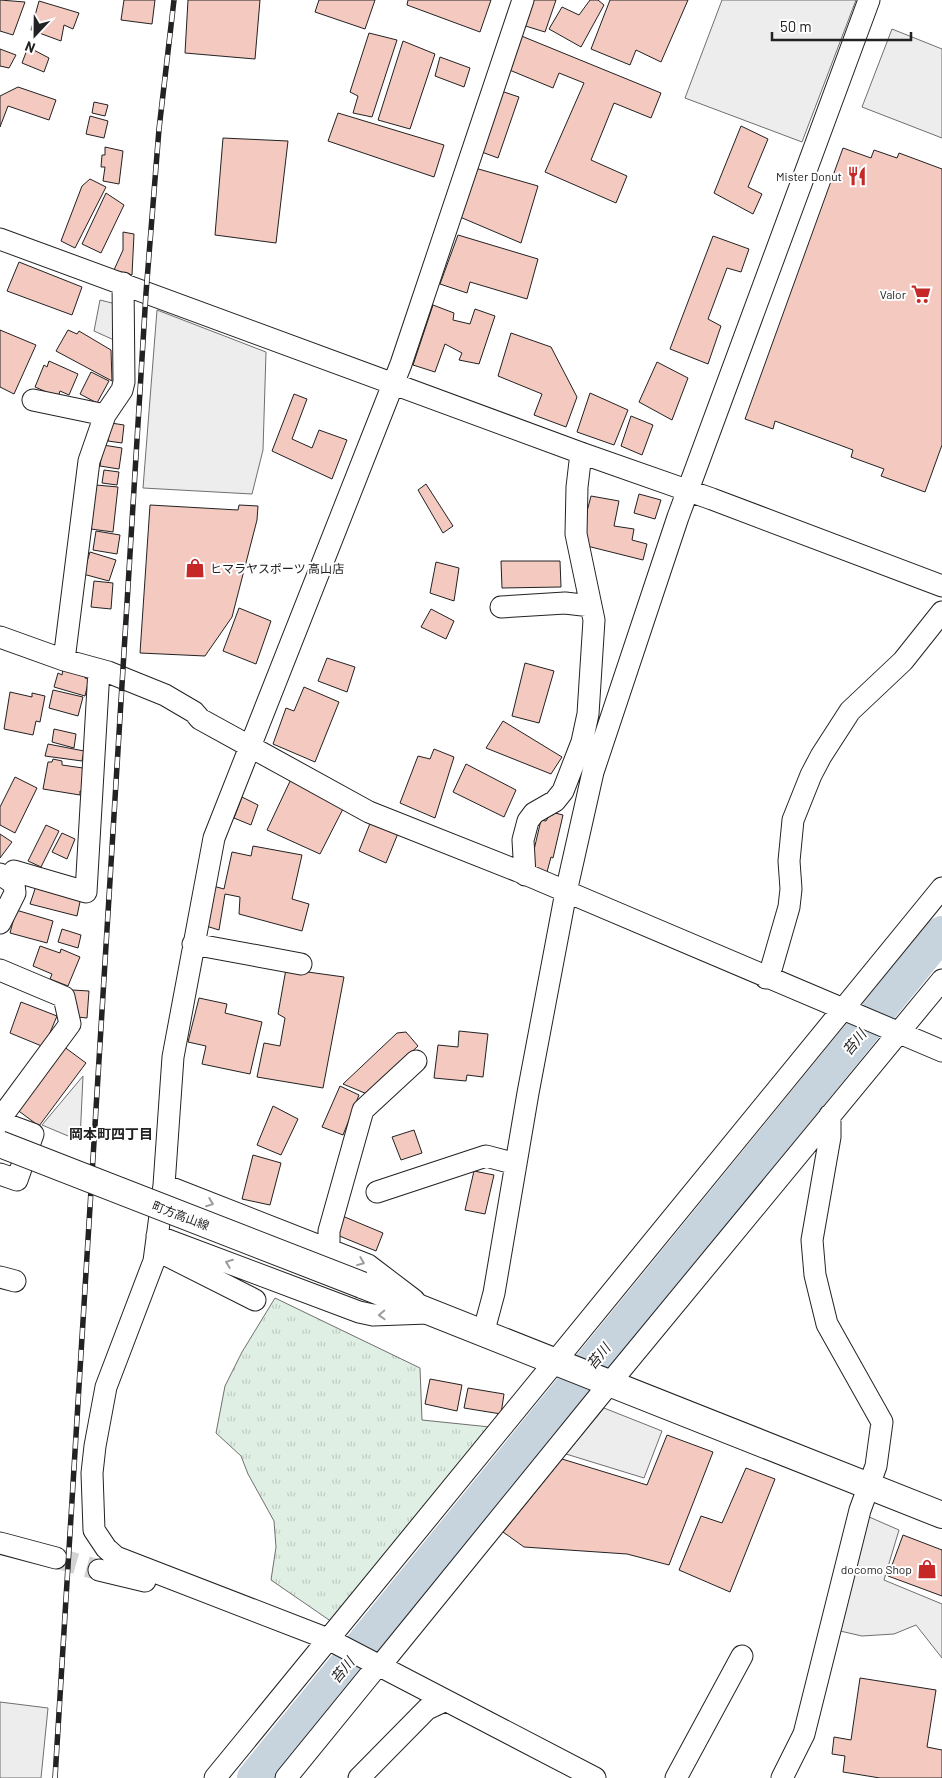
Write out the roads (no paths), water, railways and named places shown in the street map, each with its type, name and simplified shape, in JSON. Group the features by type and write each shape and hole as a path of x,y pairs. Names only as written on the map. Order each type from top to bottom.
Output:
{"main road":[{"name":"町方高山線","path":"0,1144 556,1363"},
{"path":"556,1363 942,1515"}],"street":[{"path":"522,0 394,383 214,838 173,1057 164,1185 156,1243 148,1279 116,1356 100,1415 92,1473 94,1530 106,1548 116,1558 331,1640 444,1701 595,1778"},
{"path":"483,1334 494,1293 566,892 593,772 678,518 869,0"},
{"path":"0,239 394,383 581,454 689,491 942,586"},
{"path":"64,660 89,461 105,415 122,390 125,370 123,283"},
{"path":"33,400 105,415"},
{"path":"525,875 523,840 528,821 534,813 555,800 563,791 582,742 588,714 594,620 576,534 577,487 581,454"},
{"path":"501,607 565,603 591,606"},
{"path":"766,978 772,966 789,907 791,889 789,861 793,820 811,775 850,711 903,661 942,612"},
{"path":"0,637 64,660 108,672 165,695 194,712 200,719 369,812 566,892 942,1051"},
{"path":"0,923 15,893 14,884 3,876 14,871 86,892 99,670"},
{"path":"215,1778 331,1640 846,1010 942,888"},
{"path":"193,944 301,964"},
{"path":"0,970 64,997 70,1024 0,1121 33,1134 17,1180 0,1174"},
{"path":"286,1778 607,1383 830,1115 895,1031 942,980"},
{"path":"329,1249 328,1231 363,1110 416,1061"},
{"path":"782,1778 804,1734 860,1510 870,1487 876,1466 882,1422 827,1324 815,1275 812,1240 830,1137 830,1115"},
{"path":"377,1192 486,1156 516,1164"},
{"path":"164,1185 368,1265 431,1313"},
{"path":"156,1243 255,1300"},
{"path":"156,1243 359,1312 373,1315 431,1313"},
{"path":"0,1530 52,1551 0,1543"},
{"path":"99,1570 157,1584 199,1590"},
{"path":"676,1778 742,1656"},
{"path":"358,1778 427,1709 444,1701"}],"waterway":[{"name":"苔川","path":"254,1778 942,933"}],"tunnel":[{"path":"56,1558 99,1570"}],"railway":[{"path":"55,1778 146,293 159,129 174,0"}],"place":[{"name":"Mister Donut","path":"857,176"},
{"name":"Valor","path":"921,294"},
{"name":"ヒマラヤスポーツ 高山店","path":"195,568"},
{"name":"docomo Shop","path":"927,1569"}],"district":[{"name":"岡本町四丁目","path":"111,1133"}]}
